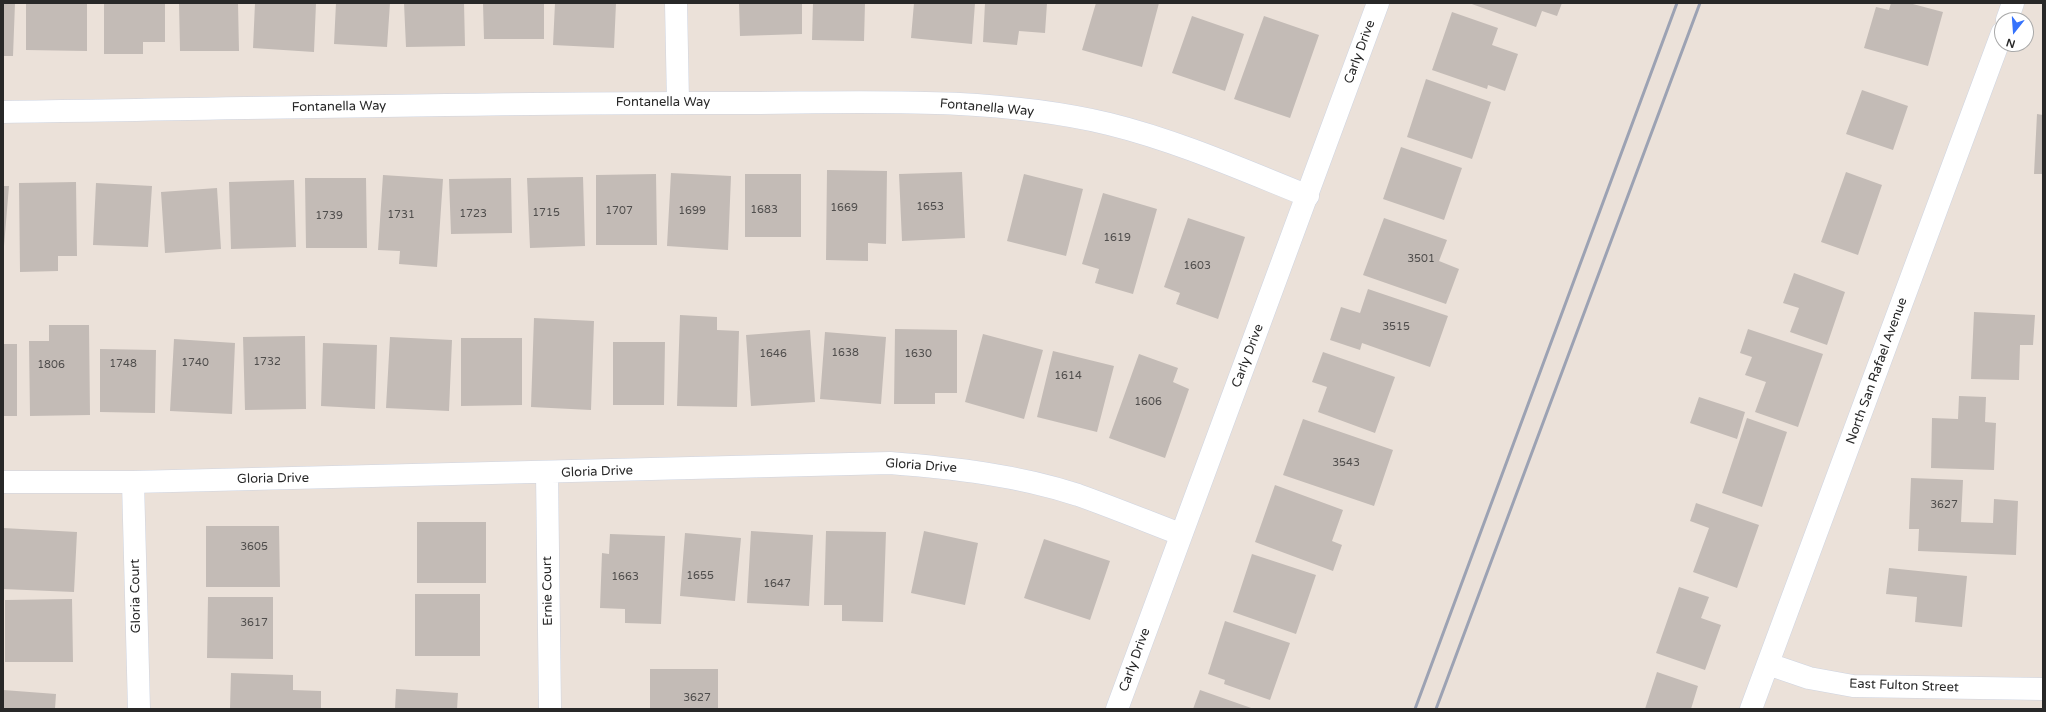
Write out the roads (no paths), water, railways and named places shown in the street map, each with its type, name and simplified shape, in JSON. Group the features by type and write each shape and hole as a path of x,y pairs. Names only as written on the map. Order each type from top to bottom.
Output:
{"street":[{"path":"676,3 678,102"},
{"name":"Carly Drive","path":"1117,709 1180,534 1308,196 1378,3"},
{"name":"North San Rafael Avenue","path":"1751,709 1995,52"},
{"name":"Fontanella Way","path":"3,112 678,102 953,104 1025,110 1108,124 1195,150 1308,196"},
{"name":"Gloria Drive","path":"3,482 133,482 546,473 890,463 955,468 1014,479 1077,495 1180,534"},
{"name":"Ernie Court","path":"546,473 550,709"},
{"name":"Gloria Court","path":"133,482 139,709"},
{"name":"East Fulton Street","path":"1768,664 1809,678 1853,686 2043,689"}],"railway":[{"path":"1415,709 1677,3"},
{"path":"1436,709 1700,3"}]}
